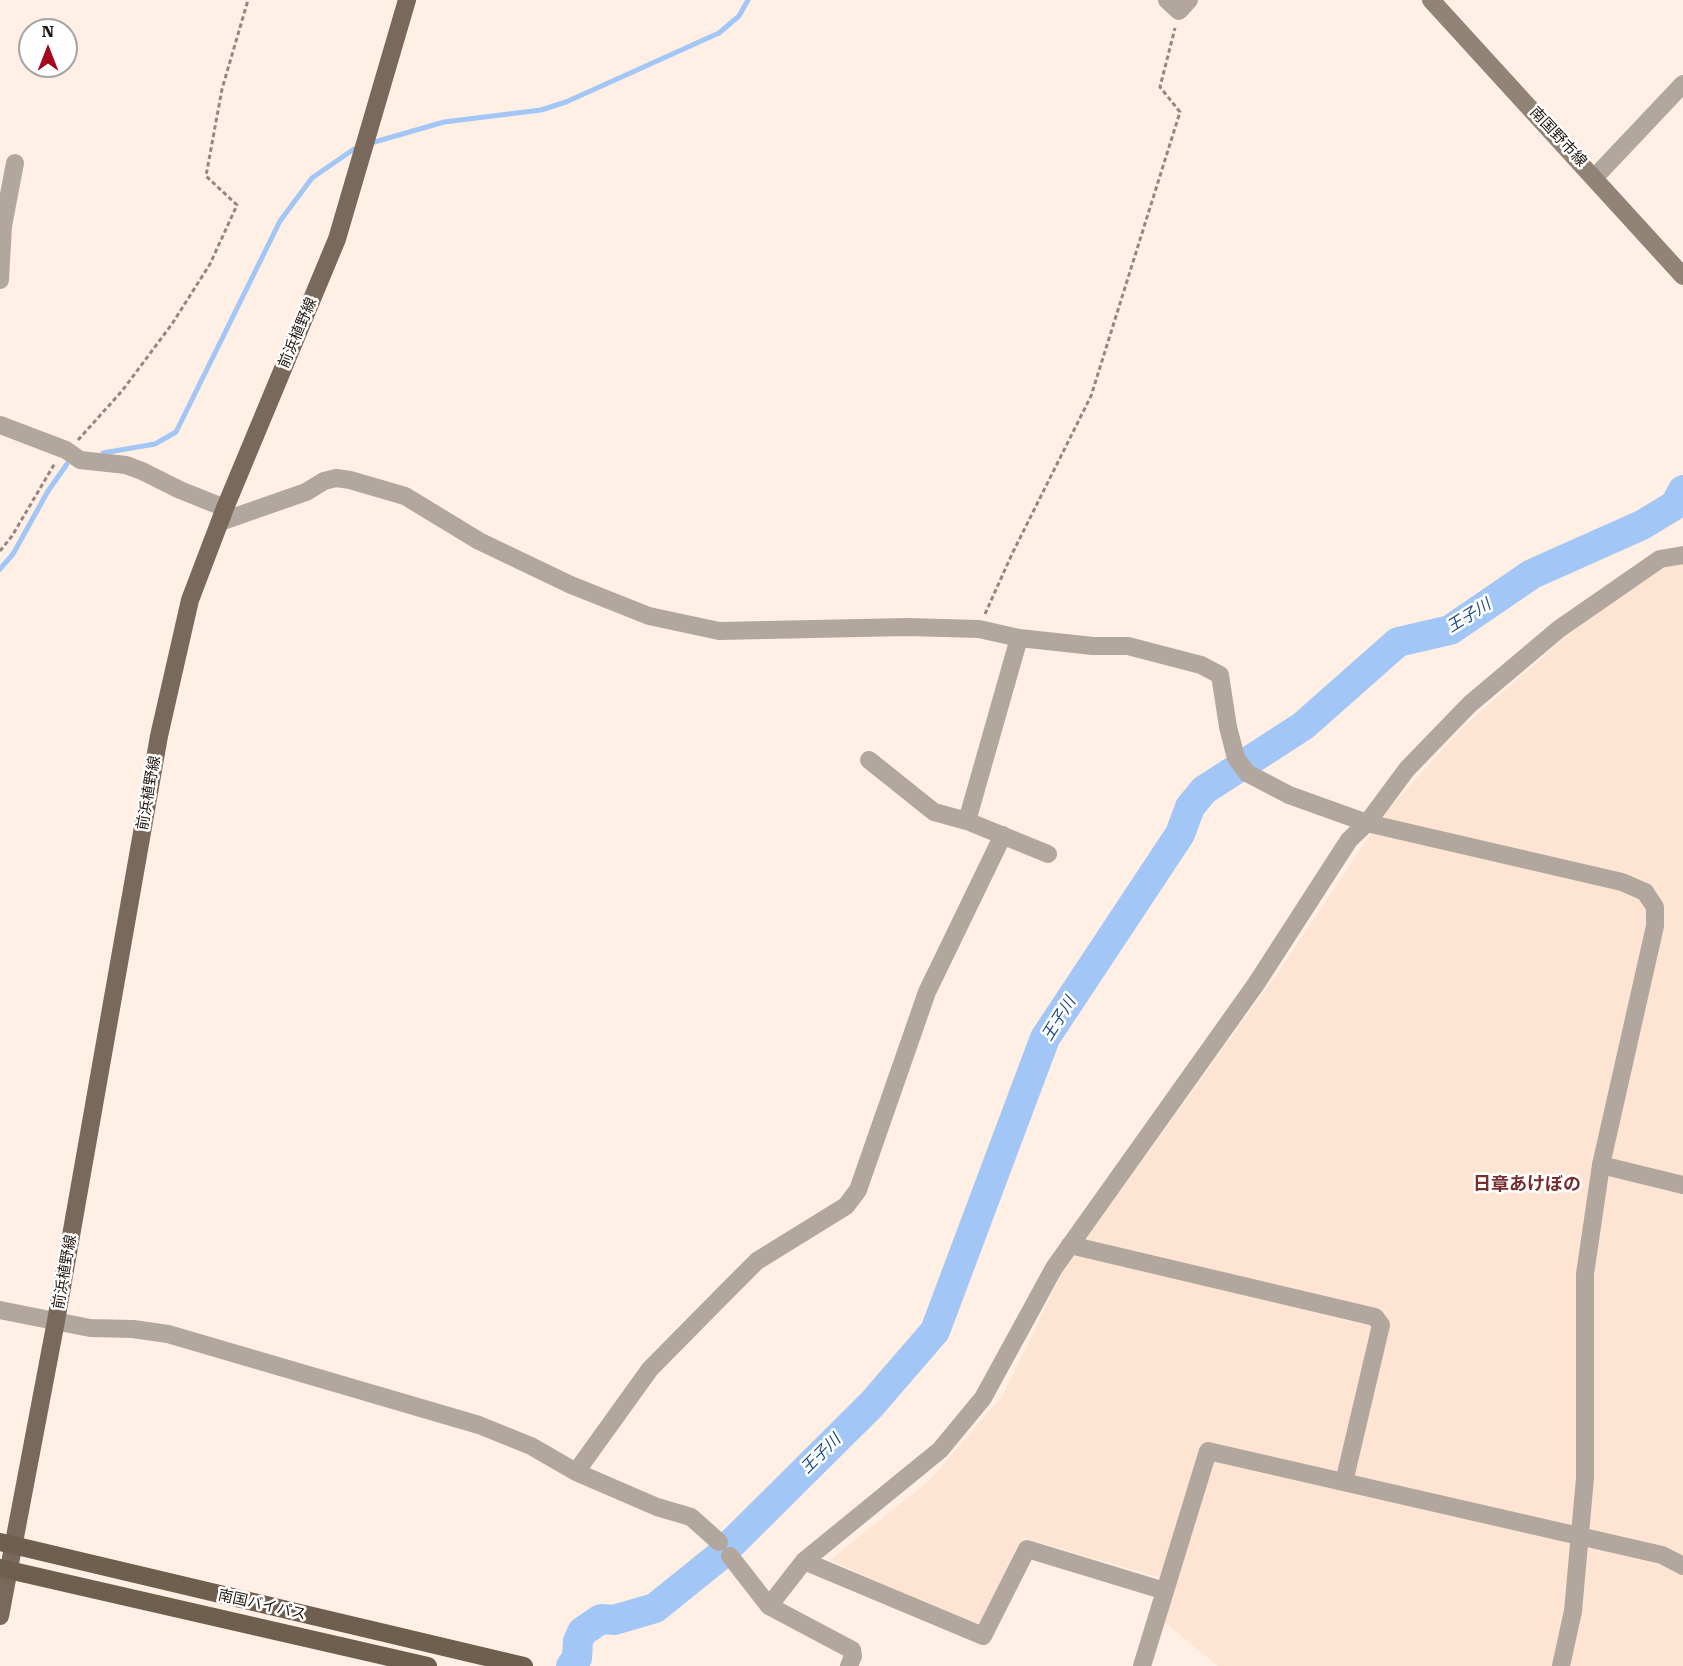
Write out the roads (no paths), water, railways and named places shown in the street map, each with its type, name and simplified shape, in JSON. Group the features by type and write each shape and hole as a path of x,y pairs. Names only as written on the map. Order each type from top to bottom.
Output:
{"highway":[{"name":"南国バイパス","path":"7,1544 524,1666"},
{"name":"南国バイパス","path":"4,1569 428,1666"}],"main road":[{"name":"前浜植野線","path":"0,1616 7,1544 56,1321 159,736 190,600 222,515 337,239 407,0"},
{"name":"南国野市線","path":"1431,0 1683,276"}],"street":[{"path":"1595,177 1683,84"},
{"path":"0,269 4,217 15,163"},
{"path":"0,425 66,450 80,460 126,465 142,471 222,515 306,492 324,481 336,478 350,480 405,496 479,541 571,585 649,616 719,631 907,627 979,629 1019,638 1093,646 1128,646 1212,669 1220,675 1228,727 1236,758 1247,773 1289,795 1367,823 1622,882 1645,892 1655,907 1655,926 1601,1165 1585,1275 1585,1478 1573,1611 1561,1666"},
{"path":"769,1606 804,1561 940,1450 983,1398 1054,1268 1256,984 1349,840 1367,823 1407,769 1470,704 1541,644 1660,559 1683,555"},
{"path":"967,821 1019,638"},
{"path":"869,760 925,807 967,821 1048,854"},
{"path":"576,1472 650,1369 757,1261 846,1206 858,1190 927,992 1003,835"},
{"path":"1601,1165 1683,1185"},
{"path":"1070,1245 1375,1317 1381,1325 1344,1482"},
{"path":"0,1310 90,1328 133,1329 168,1334 497,1432 531,1446 576,1472 657,1507 691,1517 724,1549 769,1606 852,1650 853,1656 849,1666"},
{"path":"1142,1666 1208,1451 1662,1555 1683,1566"},
{"path":"804,1561 982,1636 1027,1549 1165,1591"}],"waterway":[{"path":"371,143 444,122 541,110 566,102 719,33 739,16 748,0"},
{"path":"103,453 155,444 176,432 280,221 312,178 354,149"},
{"path":"0,569 13,554 48,491 67,464"},
{"name":"王子川","path":"571,1666 577,1658 578,1641 582,1632 601,1619 614,1620 655,1608 717,1558 872,1404 935,1331 1045,1038 1180,834 1190,807 1204,790 1303,726 1398,642 1450,630 1532,574 1642,525 1675,505 1683,490"}],"district":[{"name":"日章あけぼの","path":"1527,1185"}]}
